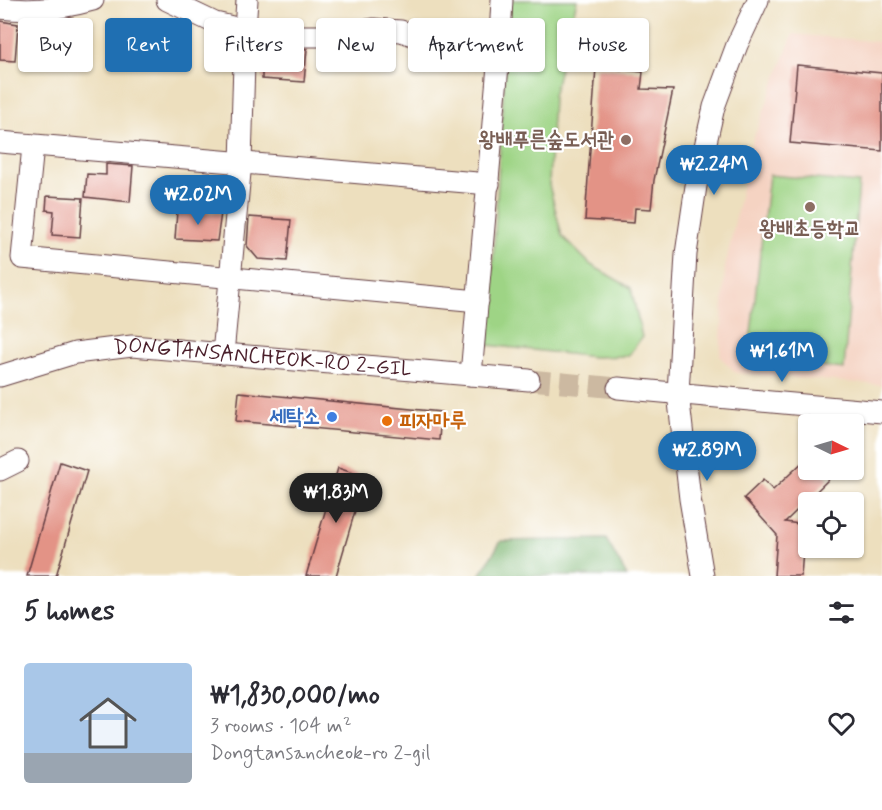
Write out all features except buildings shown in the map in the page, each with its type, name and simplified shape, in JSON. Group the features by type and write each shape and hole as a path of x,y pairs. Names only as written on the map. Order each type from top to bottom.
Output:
{"street":[{"path":"0,8 21,11 52,10 93,0"},
{"path":"167,0 205,18"},
{"path":"246,18 248,0"},
{"path":"501,18 502,0"},
{"path":"703,576 690,499 678,393 686,254 696,186 714,107 737,45 758,0"},
{"path":"304,35 321,36 373,29 408,34"},
{"path":"223,354 232,279 241,162 244,72"},
{"path":"471,375 498,72"},
{"path":"0,142 489,184"},
{"path":"33,146 22,258 478,302"},
{"name":"DONGTANSANCHEOK-RO 2-GIL","path":"0,376 44,361 105,348 132,346 529,380"},
{"path":"618,388 882,412"}],"shaded area":[{"name":"왕배초등학교","path":"793,34 882,42 882,385 736,373 720,357 725,268 751,145"}],"green space":[{"path":"509,0 577,0 572,18 557,18 557,72 559,72 553,96 549,185 562,236 591,265 631,288 642,337 628,356 594,357 488,345 505,72 545,72 545,18 508,18"},
{"path":"769,175 859,183 844,369 748,360"},
{"path":"606,539 627,576 479,576 501,541"}],"tunnel":[{"path":"529,380 618,388"}],"place":[{"name":"왕배푸른숲도서관","path":"626,140"},
{"name":"왕배초등학교","path":"810,207"},
{"name":"세탁소","path":"332,417"},
{"name":"피자마루","path":"387,421"}]}
